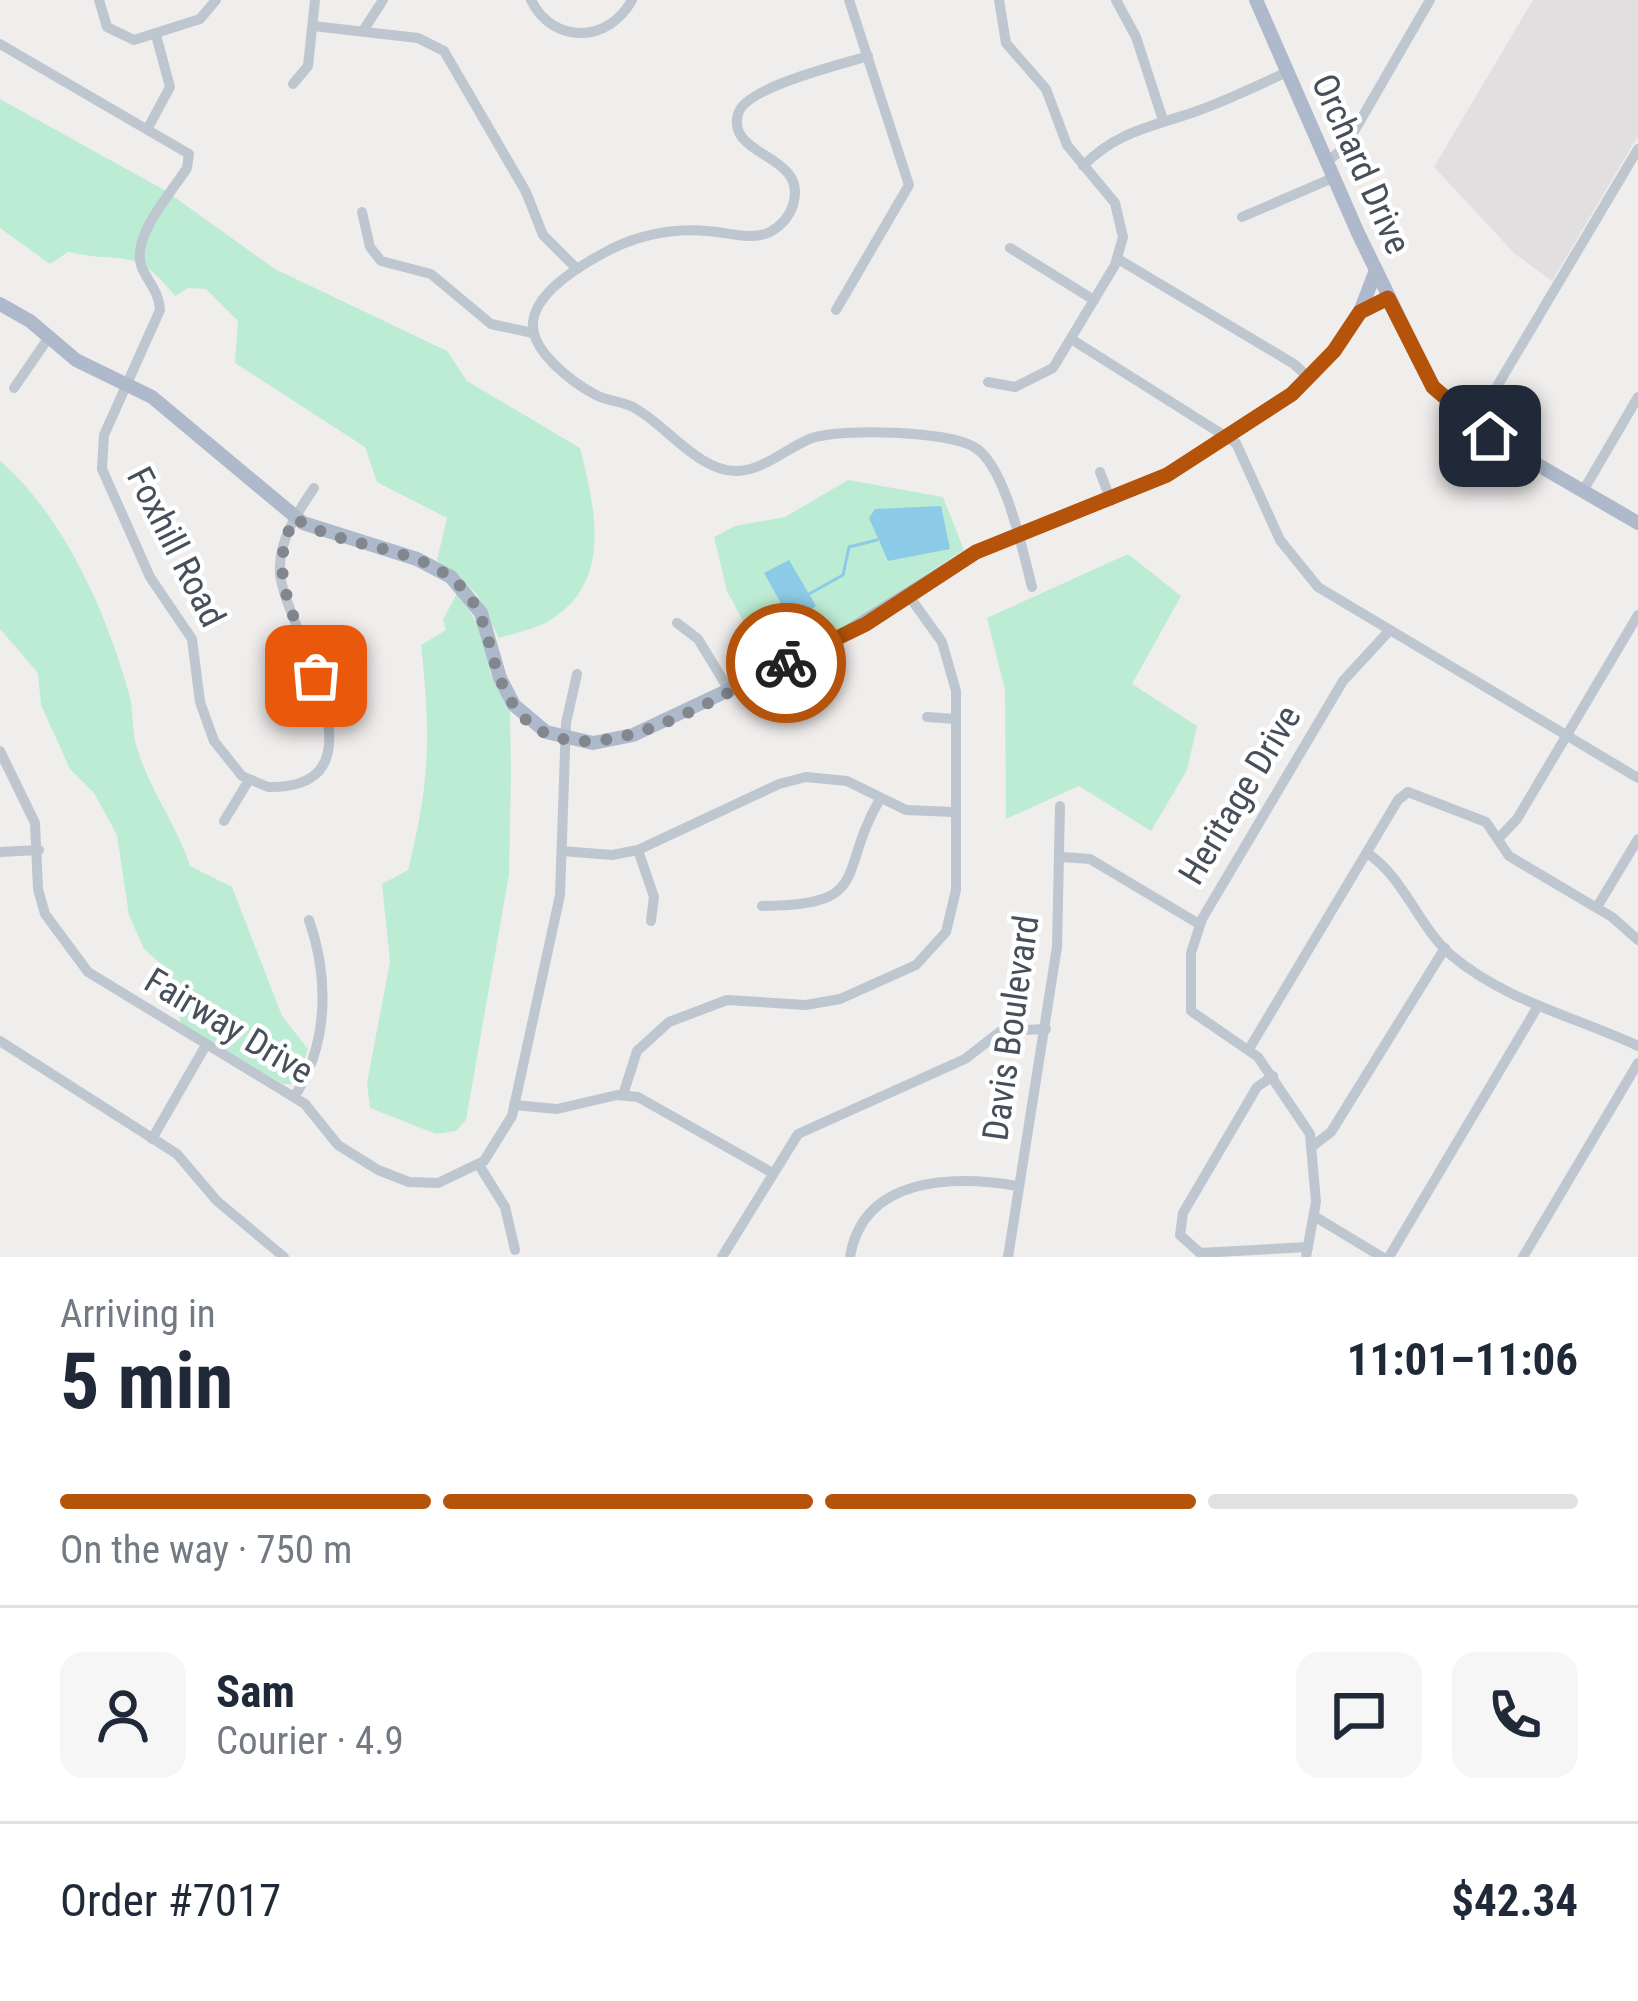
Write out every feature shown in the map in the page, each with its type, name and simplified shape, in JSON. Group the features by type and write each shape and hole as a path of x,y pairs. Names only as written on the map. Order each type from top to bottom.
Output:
{"main road":[{"name":"Orchard Drive","path":"1256,0 1388,298 1433,387 1474,425 1638,523"},
{"path":"0,304 76,359 169,410 295,518 323,533 417,559 451,578 481,613 500,678 514,705 537,727 565,740 623,739 866,624 958,560 1167,475 1309,379 1360,312 1376,270"},
{"path":"1360,312 1388,298"}],"street":[{"path":"99,0 103,22 116,35 134,40 200,19 216,0"},
{"path":"293,84 308,66 315,0"},
{"path":"363,31 382,0"},
{"path":"531,0 546,21 582,34 610,26 632,0"},
{"path":"836,310 909,188 850,0"},
{"path":"988,382 1005,388 1040,379 1071,339 1118,259 1120,216 1067,145 1046,89 1006,43 999,0"},
{"path":"1116,0 1136,37 1163,120"},
{"path":"1328,161 1345,147 1430,0"},
{"path":"313,26 418,38 444,51 526,192 543,235 577,269"},
{"path":"0,44 148,128 171,83 156,35"},
{"path":"868,56 752,95 741,106 737,123 742,138 782,164 793,182 792,206 776,228 751,236 692,230 620,244 577,269 540,304 533,333 542,351 592,393 638,410 726,470 749,469 834,434 967,443 994,465 1032,586"},
{"path":"1083,166 1113,140 1288,72"},
{"name":"Foxhill Road","path":"148,128 184,148 189,158 142,244 140,261 158,292 160,310 104,435 102,470 144,566 191,639 209,731 226,758 249,780 275,788 295,784 316,770 329,746 327,715 280,575 282,546 295,518"},
{"path":"1474,425 1638,149"},
{"path":"1242,217 1335,177"},
{"path":"362,212 368,242 380,261 431,274 486,320 533,333"},
{"path":"1010,248 1094,300"},
{"path":"1118,259 1294,364 1309,379"},
{"path":"14,388 50,337"},
{"path":"1071,339 1228,436 1250,465 1288,554 1328,594 1638,778"},
{"path":"1583,491 1638,398"},
{"path":"1100,472 1111,501"},
{"path":"295,518 314,488"},
{"path":"623,1095 637,1051 669,1022 727,1000 806,1005 840,999 923,959 946,932 955,905 955,682 946,652 909,596"},
{"path":"1499,838 1514,823 1638,615"},
{"path":"676,623 698,639 729,690"},
{"name":"Heritage Drive","path":"1249,1049 1191,1011 1191,953 1199,924 1343,681 1390,630"},
{"path":"515,1250 505,1207 479,1166 501,1141 514,1105 557,908 565,740 578,674"},
{"path":"927,716 956,719"},
{"name":"Fairway Drive","path":"0,751 30,808 39,850 40,898 69,952 106,986 294,1097 338,1145 392,1178 438,1183 479,1166"},
{"path":"562,851 612,855 638,850 793,779 838,779 906,810 954,812"},
{"path":"224,821 249,780"},
{"path":"1273,1076 1257,1087 1183,1213 1179,1231 1187,1246 1204,1253 1307,1252 1314,1216 1314,1145 1273,1076 1249,1049 1366,853 1408,792 1480,818 1509,856 1597,907 1638,940"},
{"path":"762,906 814,905 838,893 851,876 880,800"},
{"name":"Davis Boulevard","path":"1007,1257 1046,1029 1062,857 1060,806"},
{"path":"1597,907 1638,839"},
{"path":"0,852 39,850"},
{"path":"638,850 654,897 651,921"},
{"path":"1366,853 1381,863 1445,948 1538,1006 1638,1046"},
{"path":"1062,857 1090,859 1199,924"},
{"path":"294,1097 310,1067 323,998 322,965 309,920"},
{"path":"1314,1145 1331,1132 1445,948"},
{"path":"1314,1216 1385,1257 1538,1006"},
{"path":"722,1257 787,1145 803,1132 960,1062 1000,1031 1046,1029"},
{"path":"0,1041 183,1159 217,1201 284,1257"},
{"path":"152,1139 206,1046"},
{"path":"1522,1257 1638,1063"},
{"path":"514,1105 556,1109 623,1095 661,1106 772,1172"},
{"path":"850,1257 863,1220 892,1196 953,1178 1018,1186"}],"shaded area":[{"path":"1533,0 1638,0 1638,136 1552,281 1515,254 1434,167"}],"green space":[{"path":"0,99 166,191 275,269 447,351 467,381 580,448 594,516 594,540 592,563 572,603 546,622 499,638 476,593 437,560 447,518 377,482 365,447 235,363 238,321 206,289 188,288 175,296 149,269 128,259 68,252 50,264 0,228"},
{"path":"0,461 44,509 95,598 129,693 142,763 190,866 232,887 282,1016 308,1049 295,1084 283,1084 181,1024 170,972 144,949 129,915 117,835 94,793 70,769 41,705 38,673 0,629"},
{"path":"848,480 943,497 964,550 823,641 766,664 727,591 714,537 735,526 785,517"},
{"path":"1128,554 1181,596 1132,684 1197,726 1187,770 1151,831 1079,786 1006,819 1005,690 987,618"},
{"path":"457,593 480,627 491,675 510,710 509,874 466,1120 456,1131 436,1134 370,1108 367,1083 390,962 382,884 408,870 421,811 427,732 421,645 446,630 443,620"}],"water":[{"path":"941,506 950,549 888,561 869,518 875,509"},
{"path":"789,560 816,606 792,623 764,573"}],"waterway":[{"path":"809,594 843,575 849,547 877,540"}],"way so far":[{"path":"316,676 280,575 282,546 295,518 323,533 417,559 451,578 481,613 508,697 537,727 565,740 623,739 786,663"}],"route":[{"path":"786,663 866,624 958,560 1167,475 1292,394 1334,351 1360,312 1388,298 1433,387 1490,436"}]}
